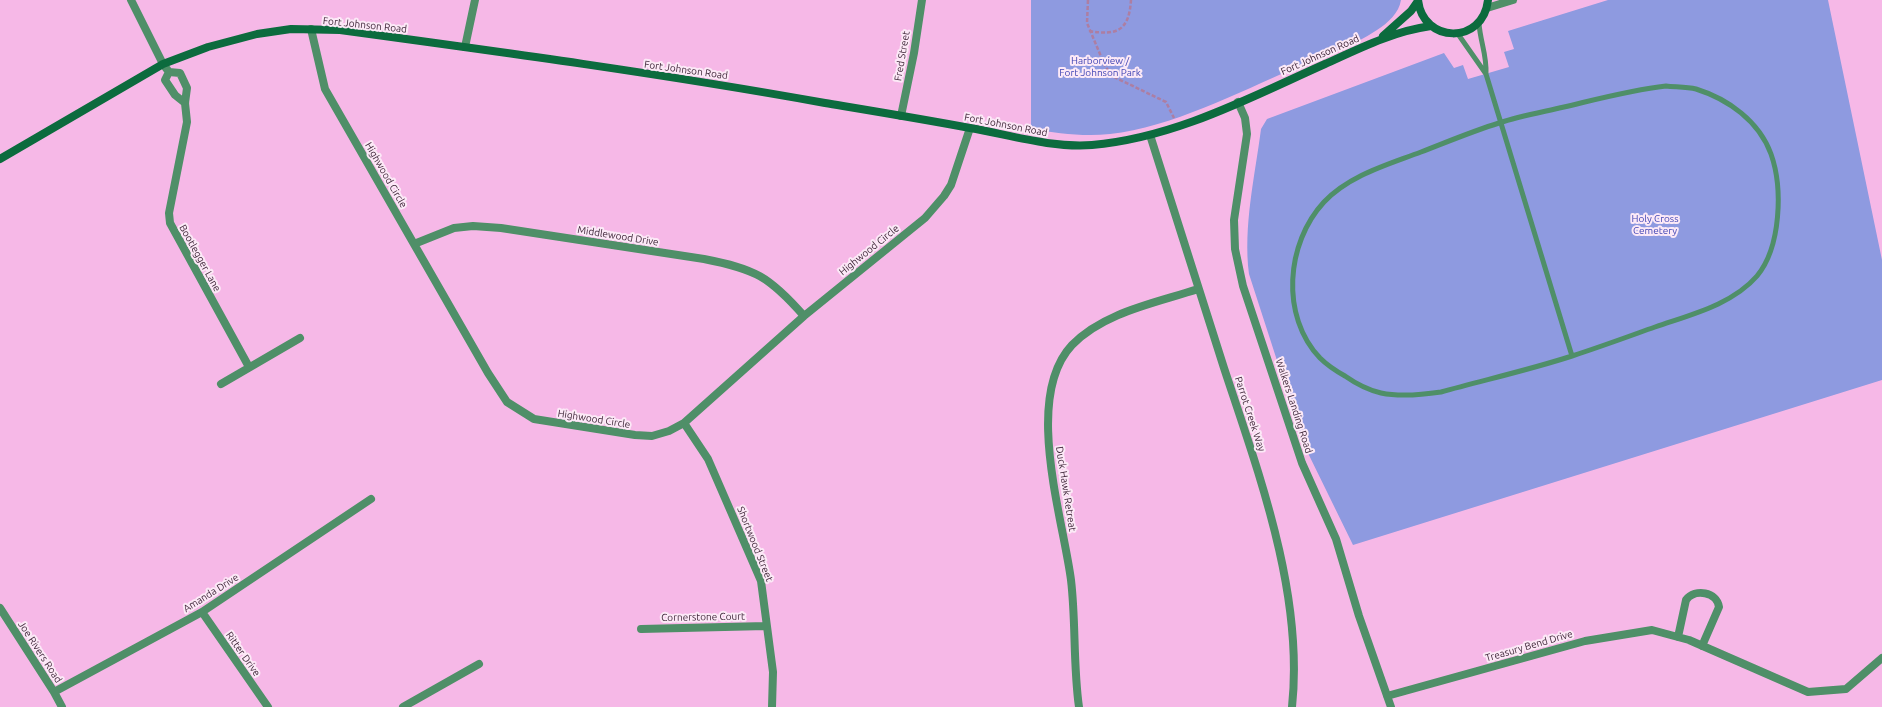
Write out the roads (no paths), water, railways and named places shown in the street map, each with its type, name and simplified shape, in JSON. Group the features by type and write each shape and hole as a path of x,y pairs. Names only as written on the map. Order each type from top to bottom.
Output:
{"main road":[{"name":"Fort Johnson Road","path":"1379,40 1412,11 1418,1"},
{"path":"1418,1 1420,11 1431,26 1448,34 1466,32 1479,23 1487,4"},
{"name":"Fort Johnson Road","path":"0,159 163,64 208,47 257,34 292,29 340,30 750,89 970,128 1050,144 1073,146 1095,144 1150,134 1177,126 1238,102 1379,40 1414,28 1431,26"}],"street":[{"name":"Bootlegger Lane","path":"131,0 163,64 169,72 180,73 187,88 185,103 187,122 169,213 170,223 249,367"},
{"path":"465,47 475,0"},
{"name":"Fred Street","path":"901,116 914,53 922,0"},
{"path":"1487,4 1513,0"},
{"name":"Highwood Circle","path":"311,29 325,89 488,373 507,402 534,419 635,435 652,436 669,431 684,423 804,316 925,218 951,185 970,128"},
{"name":"Bootlegger Lane","path":"169,72 165,80 175,95 185,103"},
{"name":"Walkers Landing Road","path":"1238,102 1245,118 1247,134 1234,220 1235,249 1243,286 1302,463 1336,539 1359,616 1391,707"},
{"name":"Parrot Creek Way","path":"1150,134 1198,289 1263,487 1284,575 1293,646 1295,682 1292,707"},
{"name":"Middlewood Drive","path":"414,244 454,228 473,226 501,228 704,260 750,270 772,282 786,295 804,316"},
{"name":"Duck Hawk Retreat","path":"1079,707 1075,679 1071,580 1048,454 1050,403 1055,377 1060,364 1072,345 1103,322 1198,289"},
{"path":"221,384 300,338"},
{"name":"Shortwood Street","path":"684,423 708,459 761,581 766,626 774,672 772,707"},
{"name":"Amanda Drive","path":"54,692 202,612 371,499"},
{"path":"1678,637 1686,600 1690,595 1696,592 1704,593 1715,598 1719,607 1702,646"},
{"name":"Joe Rivers Road","path":"0,608 62,707"},
{"name":"Ritter Drive","path":"202,612 268,707"},
{"name":"Cornerstone Court","path":"641,629 766,626"},
{"name":"Treasury Bend Drive","path":"1388,696 1585,641 1652,630 1678,637 1702,646 1808,692 1846,689 1882,658"},
{"path":"403,707 479,664"}],"lane":[{"path":"1479,23 1480,39 1487,58 1486,74"},
{"path":"1458,34 1486,74 1572,356"},
{"path":"1666,86 1695,89 1718,98 1755,124 1767,143 1774,162 1779,202 1778,222 1769,252 1758,276 1741,290 1718,303 1572,356 1441,392 1419,395 1380,393 1357,384 1320,359 1300,325 1295,305 1292,277 1294,258 1301,238 1311,219 1324,202 1357,178 1501,122 1641,89 1666,86"}],"park label":[{"name":"Harborview / Fort Johnson Park","path":"1100,66"},
{"name":"Holy Cross Cemetery","path":"1655,224"}]}
